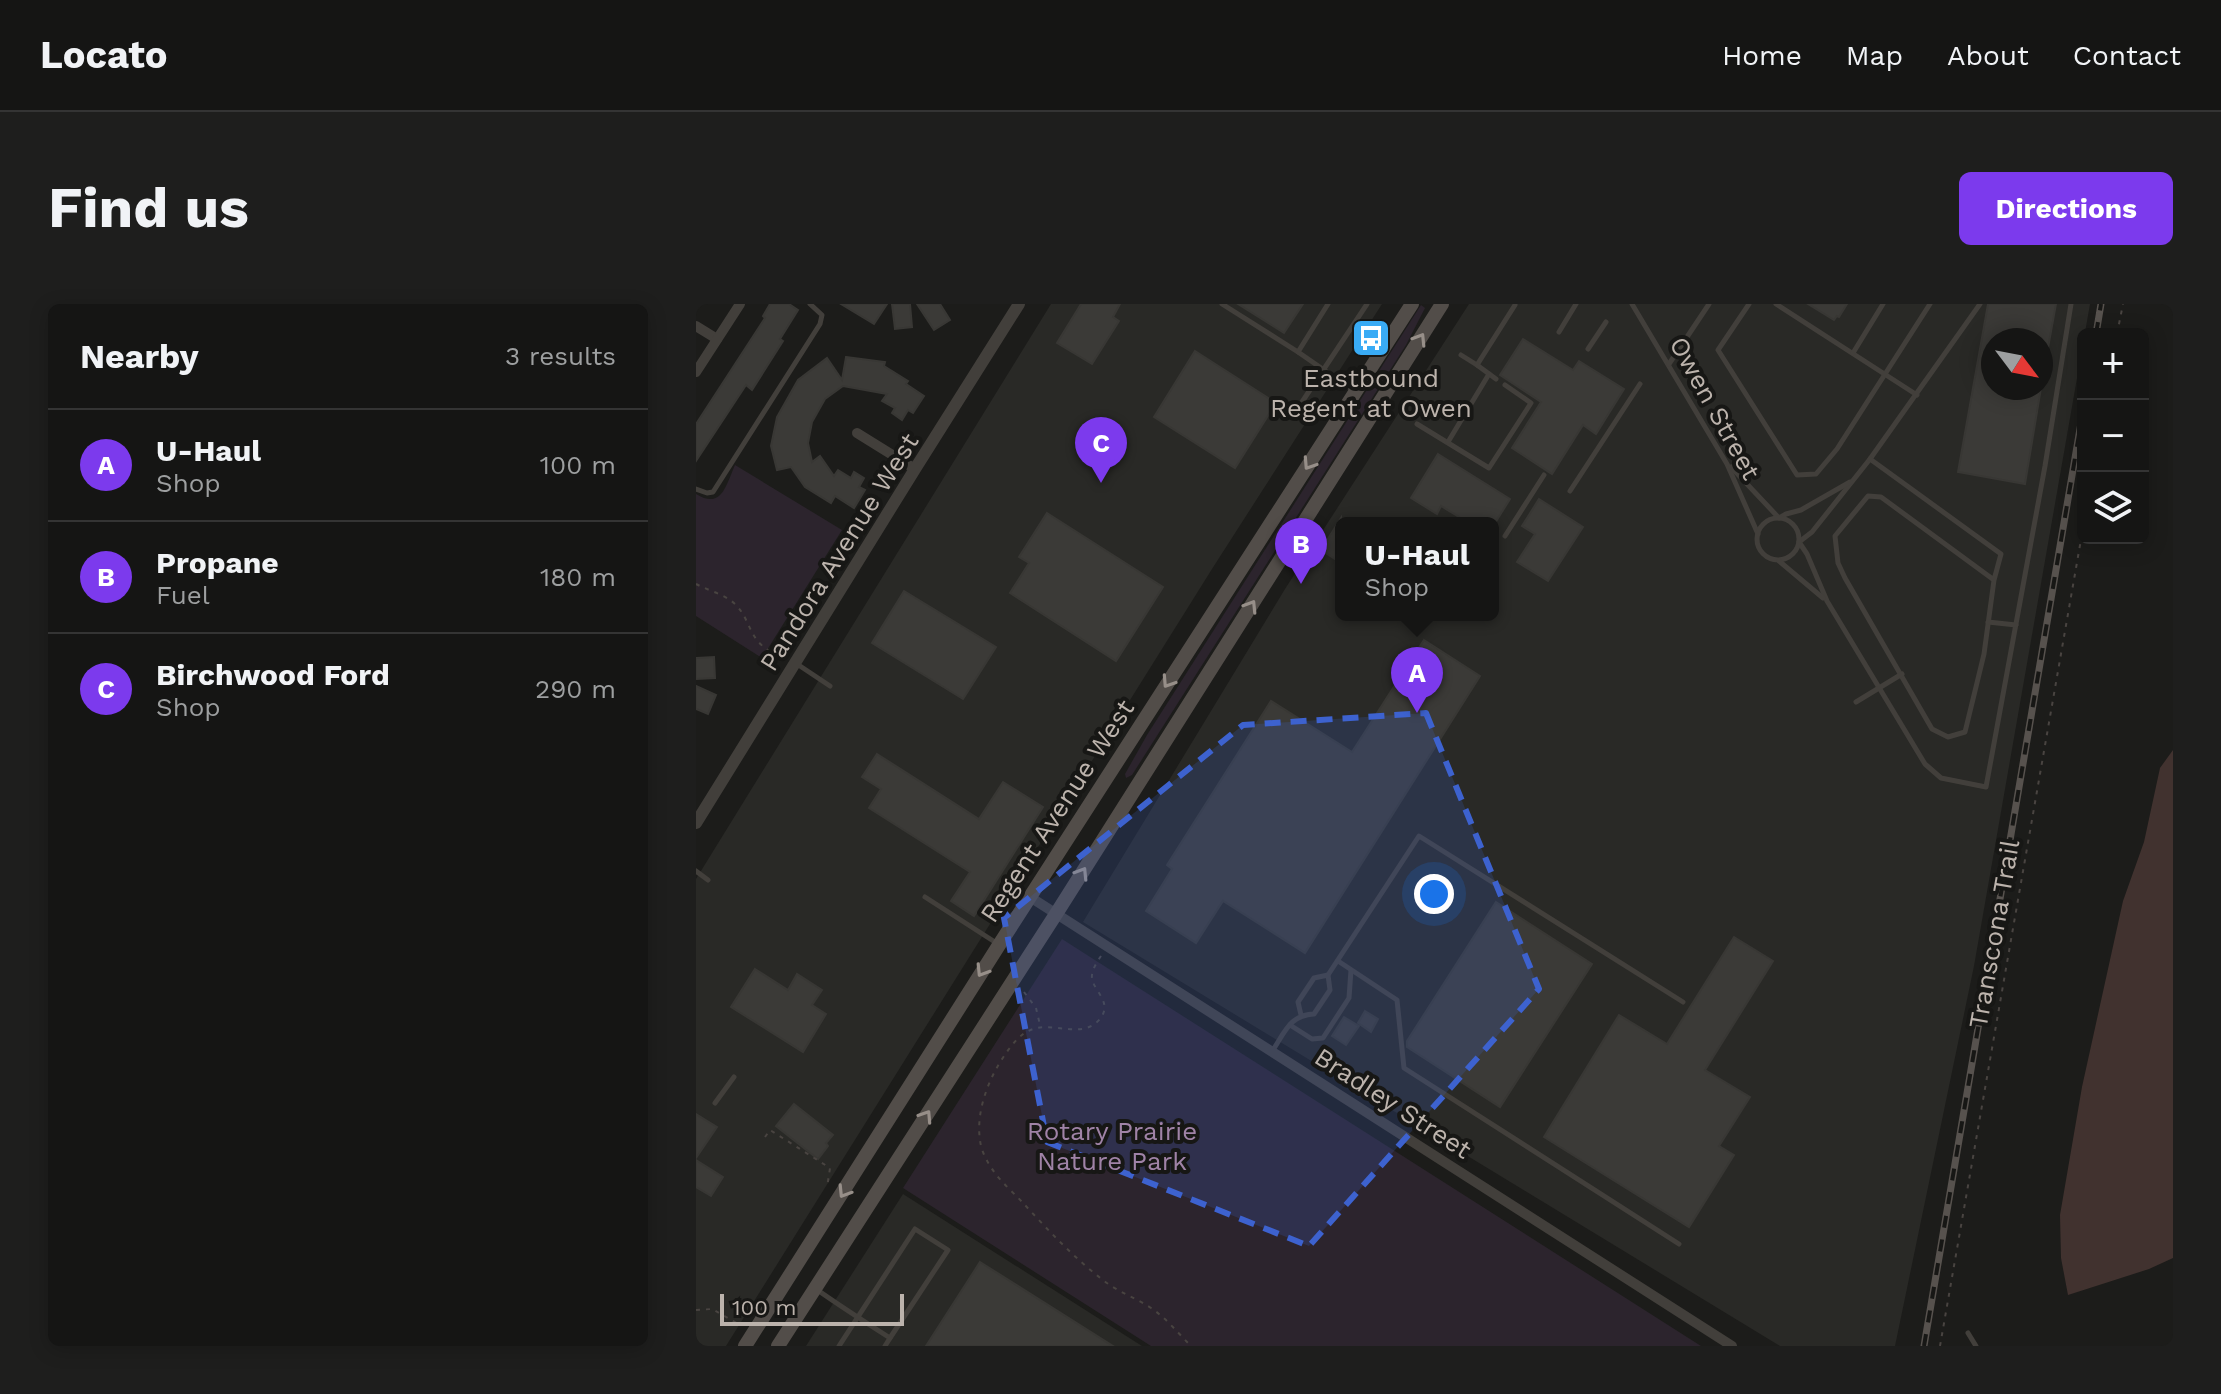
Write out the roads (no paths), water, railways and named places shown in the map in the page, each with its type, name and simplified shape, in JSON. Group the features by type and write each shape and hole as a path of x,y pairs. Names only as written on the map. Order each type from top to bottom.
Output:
{"main road":[{"name":"Regent Avenue West","path":"778,1346 1442,304"},
{"name":"Regent Avenue West","path":"745,1346 1409,305"}],"street":[{"path":"696,372 740,304"},
{"name":"Pandora Avenue West","path":"696,823 1019,304"},
{"path":"696,326 717,339"},
{"path":"857,433 915,469"},
{"name":"Bradley Street","path":"1030,897 1732,1346"}],"lane":[{"path":"696,489 713,492 820,324 822,315 810,304"},
{"path":"1222,304 1356,392"},
{"path":"1298,352 1328,304"},
{"path":"1302,402 1367,304"},
{"path":"1559,332 1576,304"},
{"name":"Owen Street","path":"1632,304 1727,464 1758,534 1762,552 1766,557 1778,560"},
{"path":"1669,364 1709,304"},
{"path":"1749,304 1718,350 1797,475 1816,474 1837,449 1930,304"},
{"path":"1776,304 1917,395"},
{"path":"1853,353 1883,304"},
{"path":"1778,560 1784,560 1794,553 1799,542 1812,532 1854,480 1980,304"},
{"path":"1727,464 1779,518 1796,528 1799,542 1827,601 1925,764 1941,778 1986,787 2045,466 2071,304"},
{"path":"1477,365 1515,305"},
{"path":"1588,349 1606,322"},
{"path":"1461,355 1496,379"},
{"path":"1448,442 1489,374"},
{"path":"1570,491 1640,384"},
{"path":"1417,424 1489,468 1531,403 1505,385"},
{"path":"1870,459 2001,554 1994,580 1984,654 1965,732 1948,737 1932,729 1845,578 1838,563 1835,536 1868,496 1881,497 1994,580"},
{"path":"1505,536 1544,475"},
{"path":"1758,534 1766,522 1801,510 1854,480"},
{"path":"1778,560 1827,601"},
{"path":"1988,622 2016,625"},
{"path":"796,663 830,686"},
{"path":"1856,702 1902,674"},
{"path":"1301,1015 1298,1002 1314,978 1328,975 1419,836 1683,1002"},
{"path":"696,871 708,880"},
{"path":"925,897 999,945"},
{"path":"1338,961 1397,1000 1404,1068 1679,1244"},
{"path":"1290,1025 1312,1039 1323,1038 1349,998 1351,970"},
{"path":"1272,1052 1290,1025 1301,1015 1314,1014 1330,990 1328,975"},
{"path":"715,1103 734,1077"},
{"path":"839,1346 915,1229 948,1250 885,1346"},
{"path":"815,1288 890,1338"},
{"path":"1968,1333 1976,1346"}],"railway":[{"path":"2097,328 2101,304"},
{"path":"1924,1346 2077,446"}],"place":[{"name":"Eastbound Regent at Owen","path":"1371,338"},
{"name":"Birchwood Ford","path":"1101,483"},
{"name":"Propane","path":"1301,584"},
{"name":"U-Haul","path":"1417,713"}],"park label":[{"name":"Rotary Prairie Nature Park","path":"1112,1146"}]}
